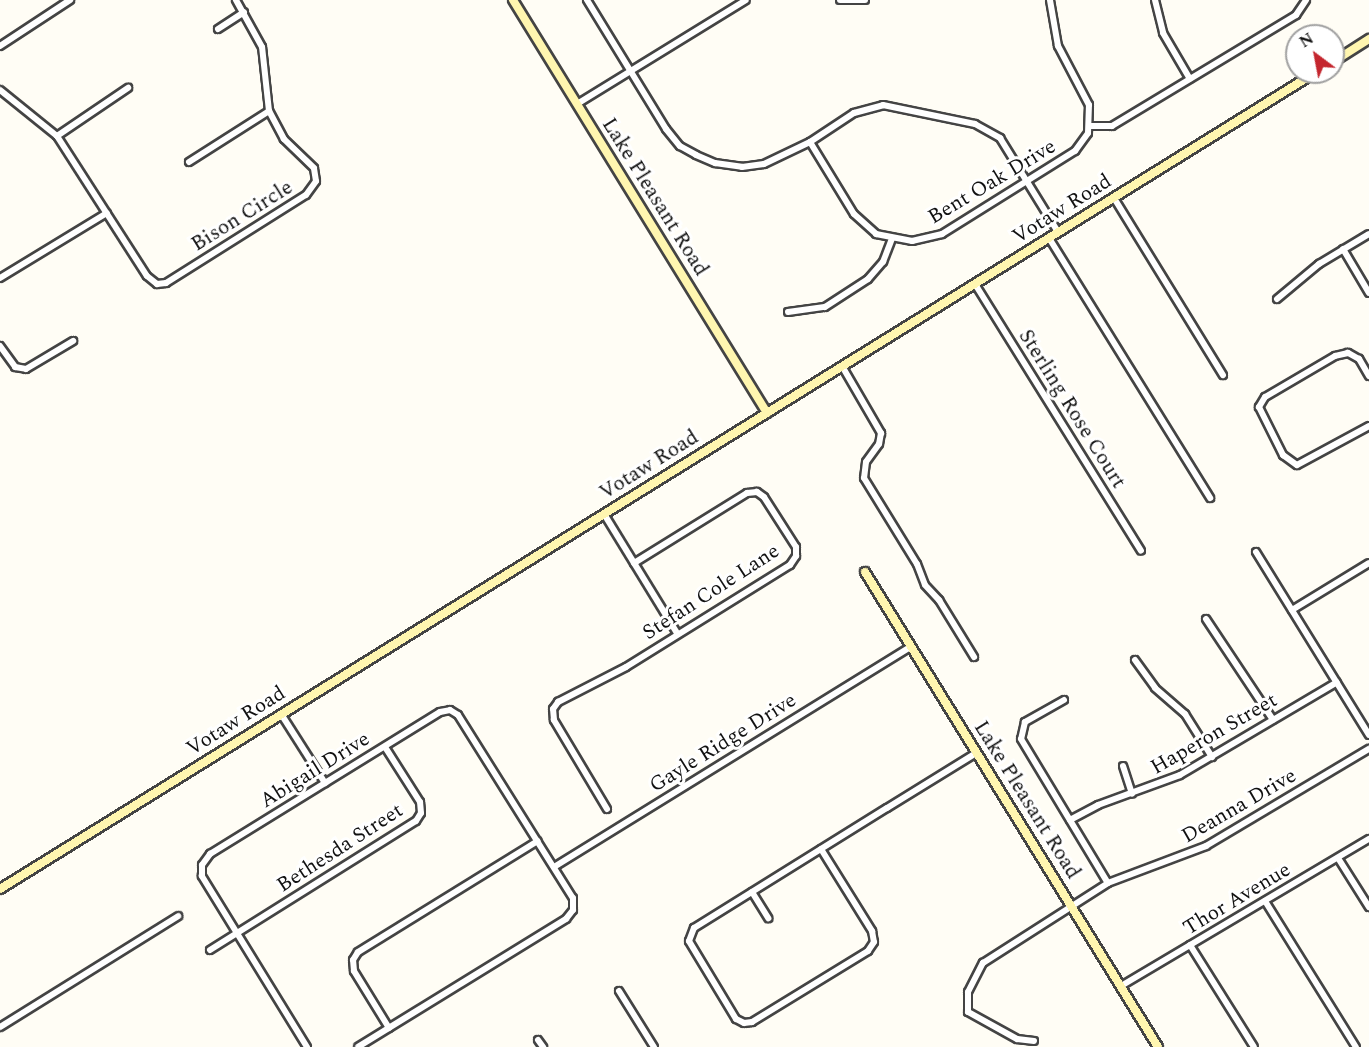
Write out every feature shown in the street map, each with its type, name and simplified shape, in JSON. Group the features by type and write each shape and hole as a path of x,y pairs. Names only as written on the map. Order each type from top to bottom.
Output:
{"street":[{"path":"0,46 70,0"},
{"name":"Bison Circle","path":"107,213 147,276 157,284 171,280 314,189 314,168 284,140 269,111 262,47 236,0"},
{"name":"Lake Pleasant Road","path":"513,0 767,413"},
{"path":"587,0 629,70 680,146 715,163 742,167 764,164 810,142 854,113 883,105 988,129 1000,138 1058,232"},
{"path":"577,104 746,0"},
{"path":"840,0 865,0"},
{"path":"1050,0 1053,31 1086,95 1090,126 1112,126 1296,15 1306,0"},
{"path":"1155,0 1163,33 1190,79"},
{"path":"218,29 244,12"},
{"path":"1345,54 1369,39"},
{"name":"Votaw Road","path":"0,889 1297,84"},
{"path":"57,136 128,88"},
{"path":"0,90 57,136 107,213 0,278"},
{"path":"189,162 269,111"},
{"name":"Bent Oak Drive","path":"810,142 854,214 876,234 892,239 927,239 942,234 1075,151 1090,126"},
{"path":"1114,198 1223,375"},
{"path":"1277,299 1302,276 1369,234"},
{"path":"1049,238 1210,498"},
{"path":"788,312 825,307 868,279 883,262 892,239"},
{"path":"1343,249 1369,293"},
{"name":"Sterling Rose Court","path":"975,284 1141,551"},
{"path":"0,346 15,367 26,369 73,341"},
{"path":"1369,376 1359,359 1348,353 1335,356 1265,397 1259,407 1283,455 1297,465 1369,426"},
{"path":"842,366 881,433 879,444 866,462 864,477 917,564 925,585 939,600 974,657"},
{"name":"Stefan Cole Lane","path":"607,809 554,720 553,709 558,702 626,667 677,633 790,565 796,556 796,547 764,497 756,492 747,493 634,563"},
{"path":"604,514 677,633"},
{"path":"1256,552 1369,735"},
{"path":"1292,610 1369,563"},
{"name":"Lake Pleasant Road","path":"865,572 1158,1047"},
{"path":"1206,619 1272,720"},
{"name":"Gayle Ridge Drive","path":"554,867 910,647"},
{"path":"1135,660 1155,688 1185,714 1212,757"},
{"name":"Haperon Street","path":"1070,820 1098,805 1157,787 1212,757 1336,682"},
{"path":"1064,700 1025,722 1020,730 1021,739 1108,883"},
{"name":"Abigail Drive","path":"237,934 202,876 202,865 210,854 440,712 450,710 458,715 538,841"},
{"path":"281,714 325,783"},
{"name":"Bethesda Street","path":"210,950 416,821 421,813 420,802 384,747"},
{"name":"Deanna Drive","path":"1034,1041 1017,1039 972,1016 966,1006 968,992 984,963 1108,883 1206,846 1369,749"},
{"path":"821,849 872,931 874,942 868,951 752,1022 744,1023 736,1019 689,941 694,928 821,849 976,753"},
{"path":"1123,766 1132,794"},
{"name":"Thor Avenue","path":"1121,986 1369,839"},
{"path":"358,1047 389,1028 566,919 573,910 573,898 538,841 358,952 353,960 354,971 389,1028"},
{"path":"1338,858 1369,907"},
{"path":"752,892 768,918"},
{"path":"1265,901 1356,1047"},
{"path":"0,1027 178,916"},
{"path":"237,934 307,1047"},
{"path":"1190,945 1254,1047"},
{"path":"620,991 654,1047"},
{"path":"538,1040 543,1047"}]}
